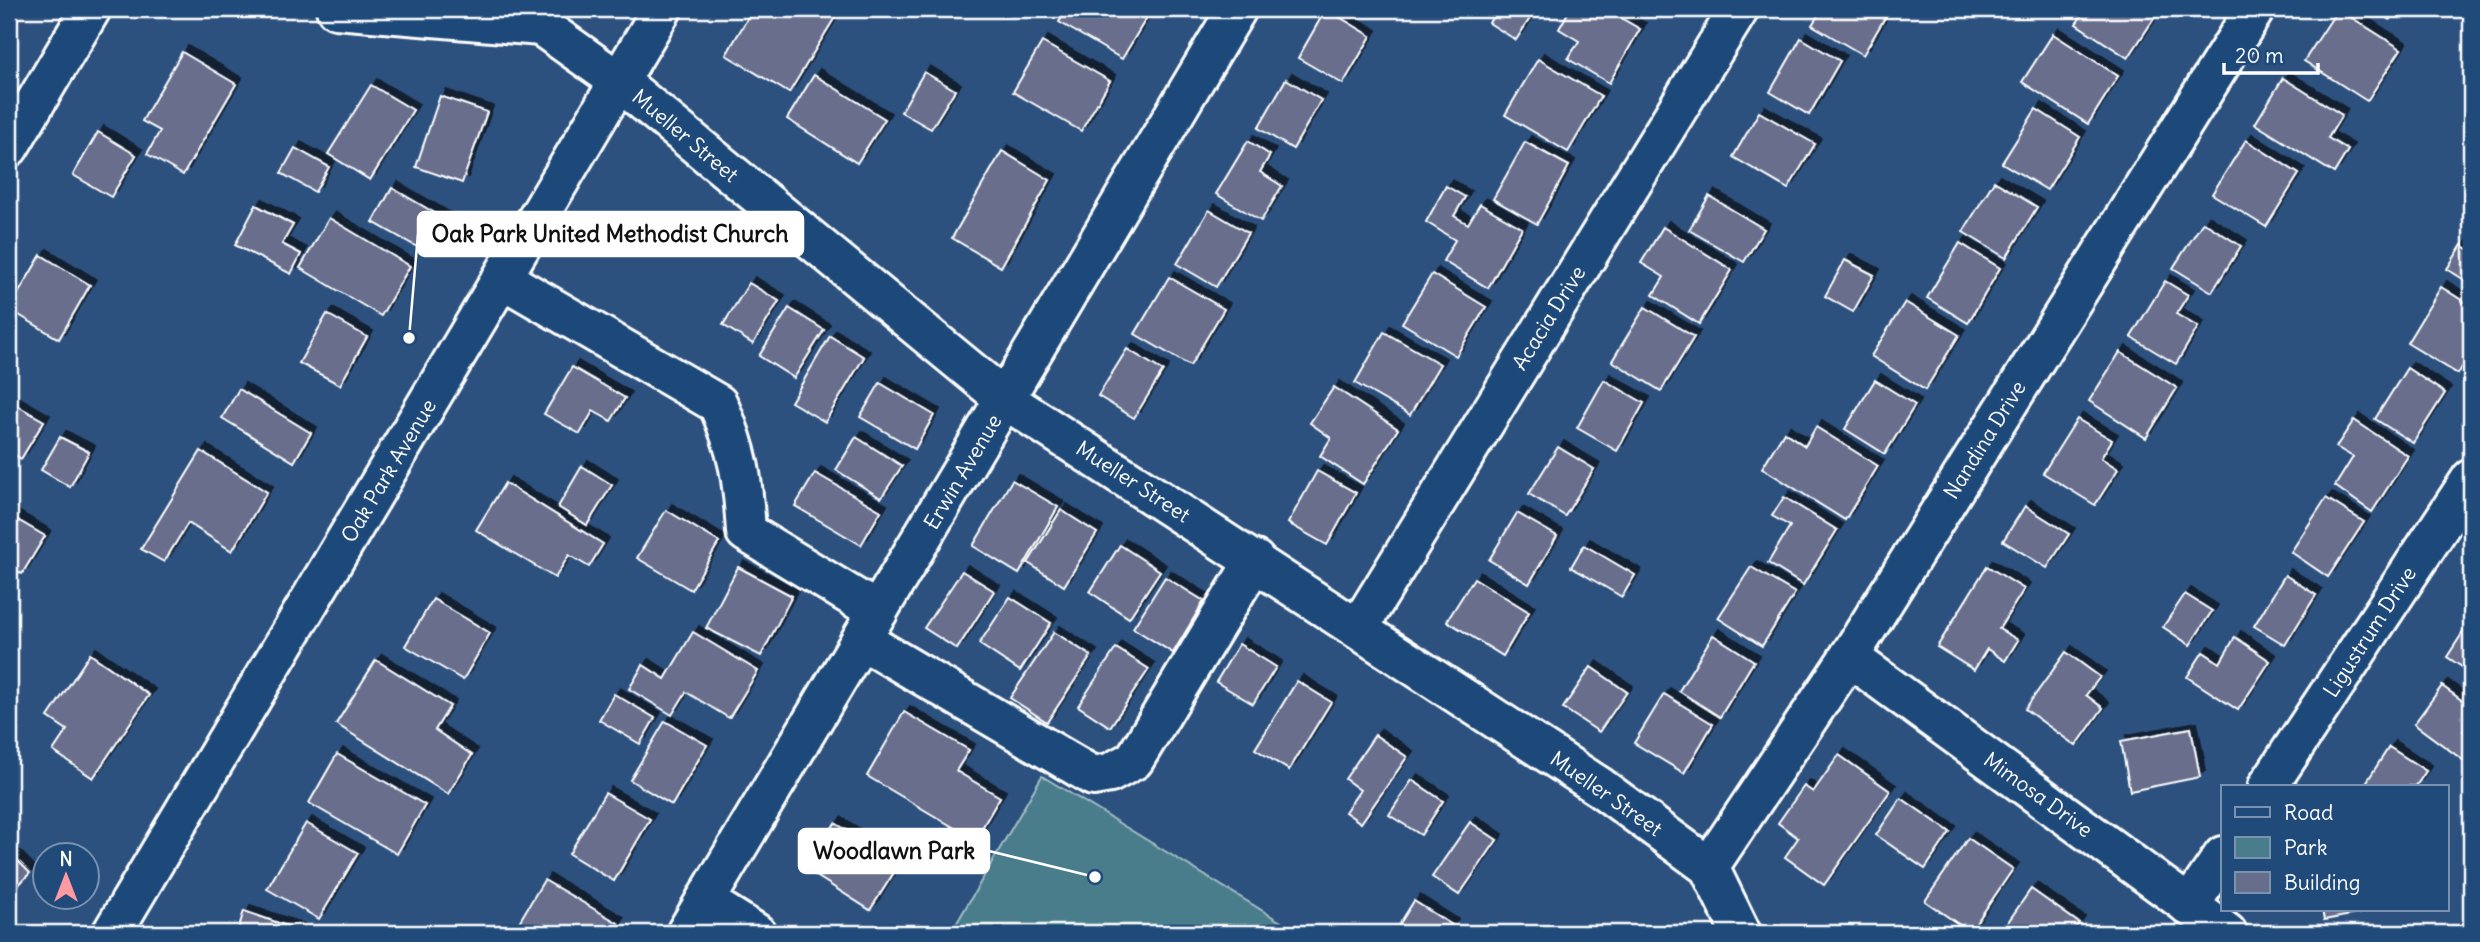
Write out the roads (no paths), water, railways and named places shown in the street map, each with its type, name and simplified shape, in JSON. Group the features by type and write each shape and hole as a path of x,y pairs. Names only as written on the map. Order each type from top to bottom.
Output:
{"street":[{"path":"9,146 90,9"},
{"path":"336,9 538,17"},
{"name":"Oak Park Avenue","path":"114,933 662,9"},
{"name":"Erwin Avenue","path":"695,917 1237,9"},
{"name":"Acacia Drive","path":"1359,627 1739,9"},
{"name":"Nandina Drive","path":"1709,867 1849,657 2255,9"},
{"name":"Mueller Street","path":"538,17 1006,400 1359,627 1600,787 1709,867 1741,933"},
{"path":"503,279 718,404 732,435 743,472 747,532 870,626 1093,776 1110,773 1133,760 1255,560"},
{"name":"Ligustrum Drive","path":"2270,785 2471,479"},
{"name":"Mimosa Drive","path":"1849,657 2227,933"},
{"path":"2189,906 2221,859"},
{"path":"695,917 756,933"}],"place":[{"name":"Oak Park United Methodist Church","path":"409,338"},
{"name":"Woodlawn Park","path":"1095,877"}]}
